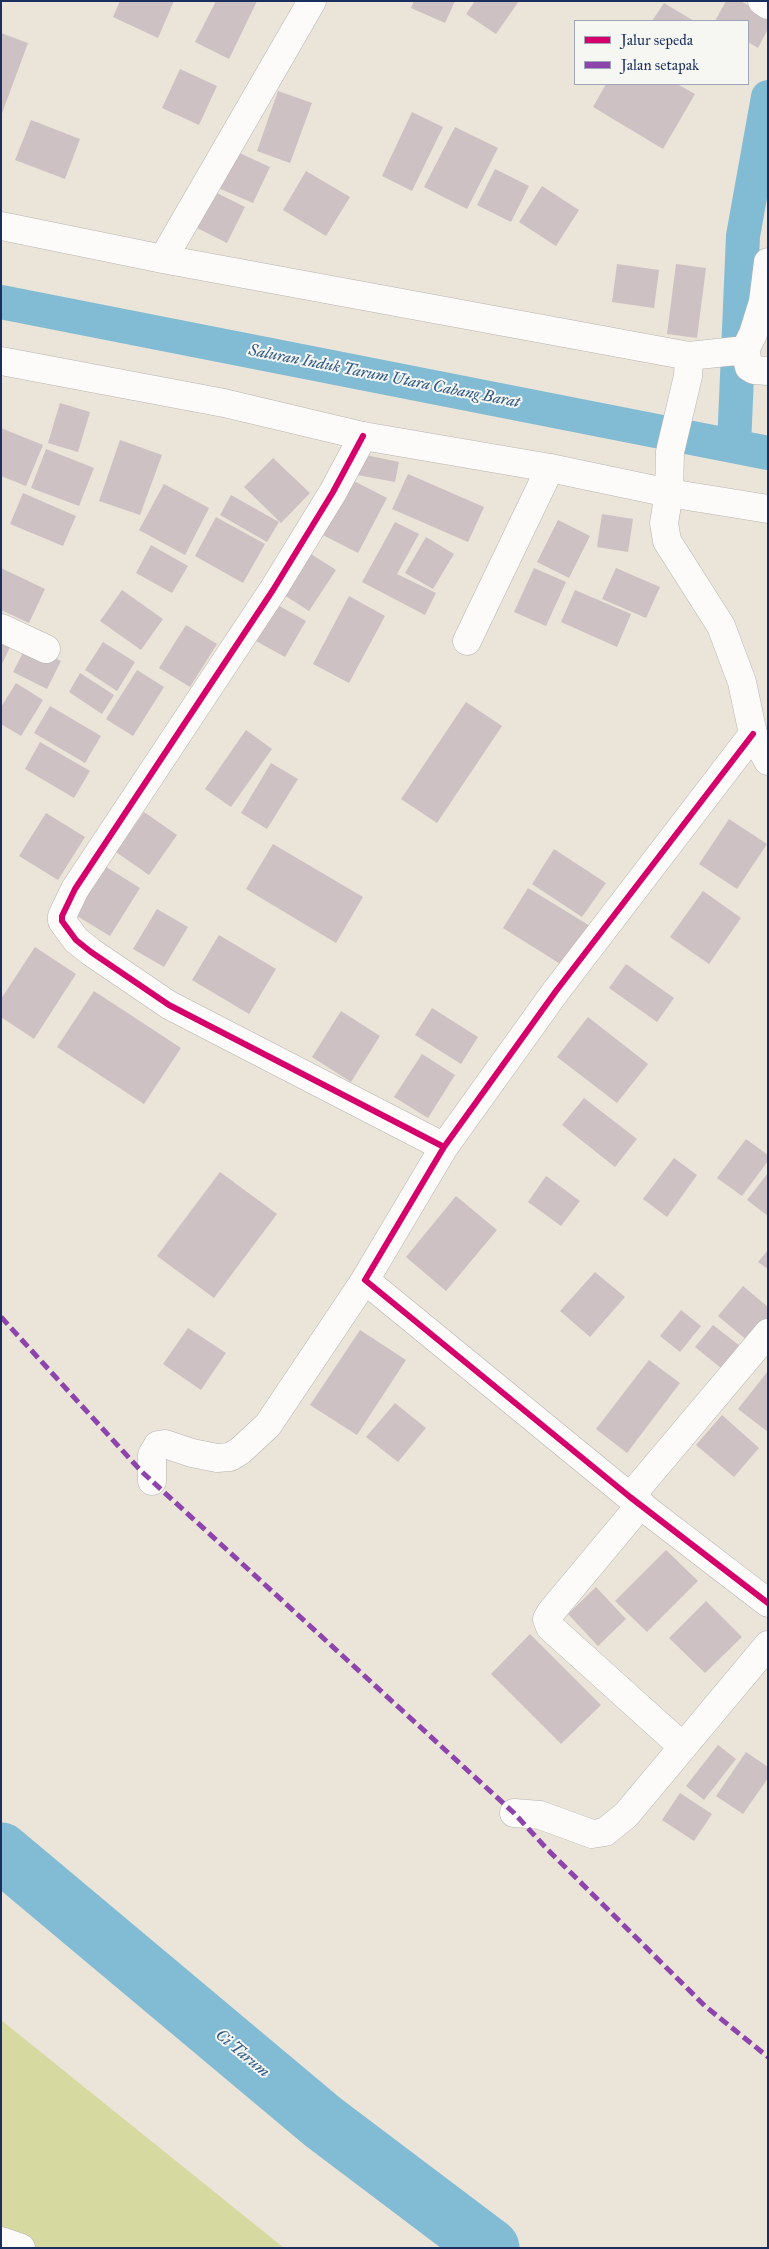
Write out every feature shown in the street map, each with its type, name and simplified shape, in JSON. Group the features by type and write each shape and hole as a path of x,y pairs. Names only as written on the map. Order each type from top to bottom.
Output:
{"street":[{"path":"164,259 312,1"},
{"path":"762,1 768,5"},
{"path":"1,226 164,259 697,355 743,351"},
{"path":"743,351 753,334 763,302 768,262"},
{"path":"743,351 749,367 754,370 768,371"},
{"path":"697,355 685,390 670,452 669,493 664,523 667,541 721,626 742,682 753,734 768,762"},
{"path":"1,361 224,403 363,436 550,468 669,493 768,509"},
{"path":"363,436 334,492 273,590 75,889 62,916 62,921 76,940 91,952 169,1005 444,1147"},
{"path":"467,641 550,468"},
{"path":"1,628 46,649"},
{"path":"152,1481 152,1455 161,1444 217,1458 230,1457 240,1451 268,1425 366,1280 444,1147 556,991 753,734"},
{"path":"366,1280 635,1501 768,1603"},
{"path":"683,1747 550,1627 547,1619 635,1501 768,1333"},
{"path":"514,1813 540,1815 592,1834 605,1832 626,1815 768,1645"},
{"path":"1,2240 21,2248"}],"green space":[{"path":"1,2020 284,2248 1,2248"}],"building":[{"path":"120,1 174,1 158,38 113,17"},
{"path":"216,1 257,1 229,59 195,42"},
{"path":"414,1 455,1 445,23 411,8"},
{"path":"475,1 519,1 496,34 466,14"},
{"path":"726,1 740,1 768,15 768,29 758,48 749,43 749,20 716,20"},
{"path":"664,3 692,20 653,20"},
{"path":"1,33 28,43 1,116"},
{"path":"180,69 217,86 199,125 162,108"},
{"path":"605,85 679,85 695,94 663,149 593,107"},
{"path":"278,91 312,103 290,163 257,151"},
{"path":"412,112 443,127 412,191 382,176"},
{"path":"31,120 80,139 65,179 15,160"},
{"path":"455,127 498,148 467,209 424,187"},
{"path":"233,150 270,167 253,203 216,187"},
{"path":"495,169 529,186 511,222 477,205"},
{"path":"306,171 350,197 326,236 283,210"},
{"path":"542,186 579,210 556,246 519,222"},
{"path":"213,191 245,207 227,243 195,227"},
{"path":"617,264 659,270 654,308 612,302"},
{"path":"676,264 706,268 697,338 667,334"},
{"path":"60,403 90,412 78,452 48,443"},
{"path":"1,428 43,445 26,486 1,476"},
{"path":"120,440 162,455 140,515 99,501"},
{"path":"46,449 94,468 79,506 31,488"},
{"path":"361,454 399,462 395,482 357,475"},
{"path":"273,458 310,493 281,523 244,487"},
{"path":"408,474 484,507 468,542 392,509"},
{"path":"352,480 387,498 358,553 323,535"},
{"path":"164,484 209,508 185,555 139,530"},
{"path":"23,493 76,516 63,546 10,524"},
{"path":"231,495 279,522 267,542 220,515"},
{"path":"602,514 633,519 628,552 597,547"},
{"path":"216,517 265,544 243,583 195,556"},
{"path":"558,520 590,536 569,578 537,562"},
{"path":"395,522 419,534 397,574 436,593 425,615 362,582"},
{"path":"426,537 454,554 433,589 405,573"},
{"path":"151,545 188,566 172,593 136,573"},
{"path":"308,552 336,570 309,611 281,593"},
{"path":"1,568 45,589 29,623 1,610"},
{"path":"534,568 566,582 546,626 514,612"},
{"path":"616,568 660,587 646,618 602,599"},
{"path":"122,590 163,619 141,650 100,621"},
{"path":"575,590 631,614 617,647 561,622"},
{"path":"349,596 385,616 349,683 313,664"},
{"path":"274,603 306,621 285,657 254,640"},
{"path":"186,625 217,644 190,687 159,668"},
{"path":"1,638 12,643 1,666"},
{"path":"103,642 135,662 117,691 85,670"},
{"path":"27,645 61,661 47,689 13,672"},
{"path":"137,670 164,687 133,736 106,719"},
{"path":"80,673 114,695 102,714 69,692"},
{"path":"16,683 43,700 21,736 1,724 1,707"},
{"path":"466,702 502,726 437,823 401,799"},
{"path":"50,706 101,736 85,763 34,733"},
{"path":"246,730 272,749 231,807 205,789"},
{"path":"40,742 90,771 74,798 25,769"},
{"path":"271,763 298,779 267,829 241,813"},
{"path":"144,812 177,835 149,875 116,852"},
{"path":"46,813 85,837 58,880 19,856"},
{"path":"729,819 767,844 737,889 699,864"},
{"path":"273,844 363,897 336,943 246,889"},
{"path":"554,849 606,883 582,917 532,884"},
{"path":"103,865 140,888 110,936 72,913"},
{"path":"528,888 595,929 570,970 503,928"},
{"path":"703,891 741,918 709,964 670,937"},
{"path":"157,909 188,927 164,967 133,949"},
{"path":"219,935 276,969 249,1014 192,980"},
{"path":"35,947 76,974 34,1039 1,1017 1,999"},
{"path":"626,964 674,998 657,1022 609,988"},
{"path":"94,991 181,1048 144,1104 57,1047"},
{"path":"432,1008 478,1037 461,1064 415,1035"},
{"path":"341,1011 380,1036 351,1082 312,1057"},
{"path":"588,1017 648,1064 617,1103 557,1057"},
{"path":"422,1054 455,1075 428,1118 394,1097"},
{"path":"584,1098 637,1139 615,1167 562,1125"},
{"path":"746,1139 768,1155 768,1161 742,1196 717,1178"},
{"path":"674,1158 697,1175 667,1217 643,1199"},
{"path":"220,1172 277,1214 214,1298 157,1256"},
{"path":"768,1173 768,1216 747,1200"},
{"path":"546,1176 580,1201 561,1226 528,1202"},
{"path":"456,1196 497,1230 446,1291 406,1257"},
{"path":"768,1250 768,1269 758,1262"},
{"path":"595,1272 625,1297 590,1337 560,1311"},
{"path":"743,1286 768,1307 768,1318 748,1341 718,1316"},
{"path":"681,1310 701,1326 680,1352 660,1336"},
{"path":"713,1325 744,1349 726,1372 695,1347"},
{"path":"188,1328 226,1353 201,1390 163,1364"},
{"path":"360,1330 406,1360 357,1435 310,1405"},
{"path":"649,1360 680,1383 627,1453 596,1429"},
{"path":"768,1371 768,1432 738,1409"},
{"path":"395,1403 426,1428 398,1462 366,1437"},
{"path":"722,1415 759,1448 734,1477 696,1445"},
{"path":"666,1550 698,1581 647,1632 615,1601"},
{"path":"596,1587 626,1619 598,1646 568,1614"},
{"path":"706,1601 742,1637 705,1673 669,1638"},
{"path":"530,1634 601,1705 561,1744 491,1674"},
{"path":"718,1745 736,1759 704,1800 686,1786"},
{"path":"746,1752 768,1767 768,1778 743,1814 716,1796"},
{"path":"680,1793 712,1814 694,1841 662,1820"}],"waterway":[{"path":"734,446 743,236 768,97"},
{"name":"Saluran Induk Tarum Utara Cabang Barat","path":"1,302 768,453"},
{"name":"Ci Tarum","path":"1,1852 323,2122 490,2248"}],"marked path":[{"path":"1,1317 141,1471 514,1813 547,1849 705,2006 768,2057"}],"cycle path":[{"path":"363,436 333,492 273,590 75,889 62,916 62,921 76,940 91,952 169,1005 444,1147"},
{"path":"753,734 556,991 444,1147 365,1280 630,1497 768,1603"}]}
